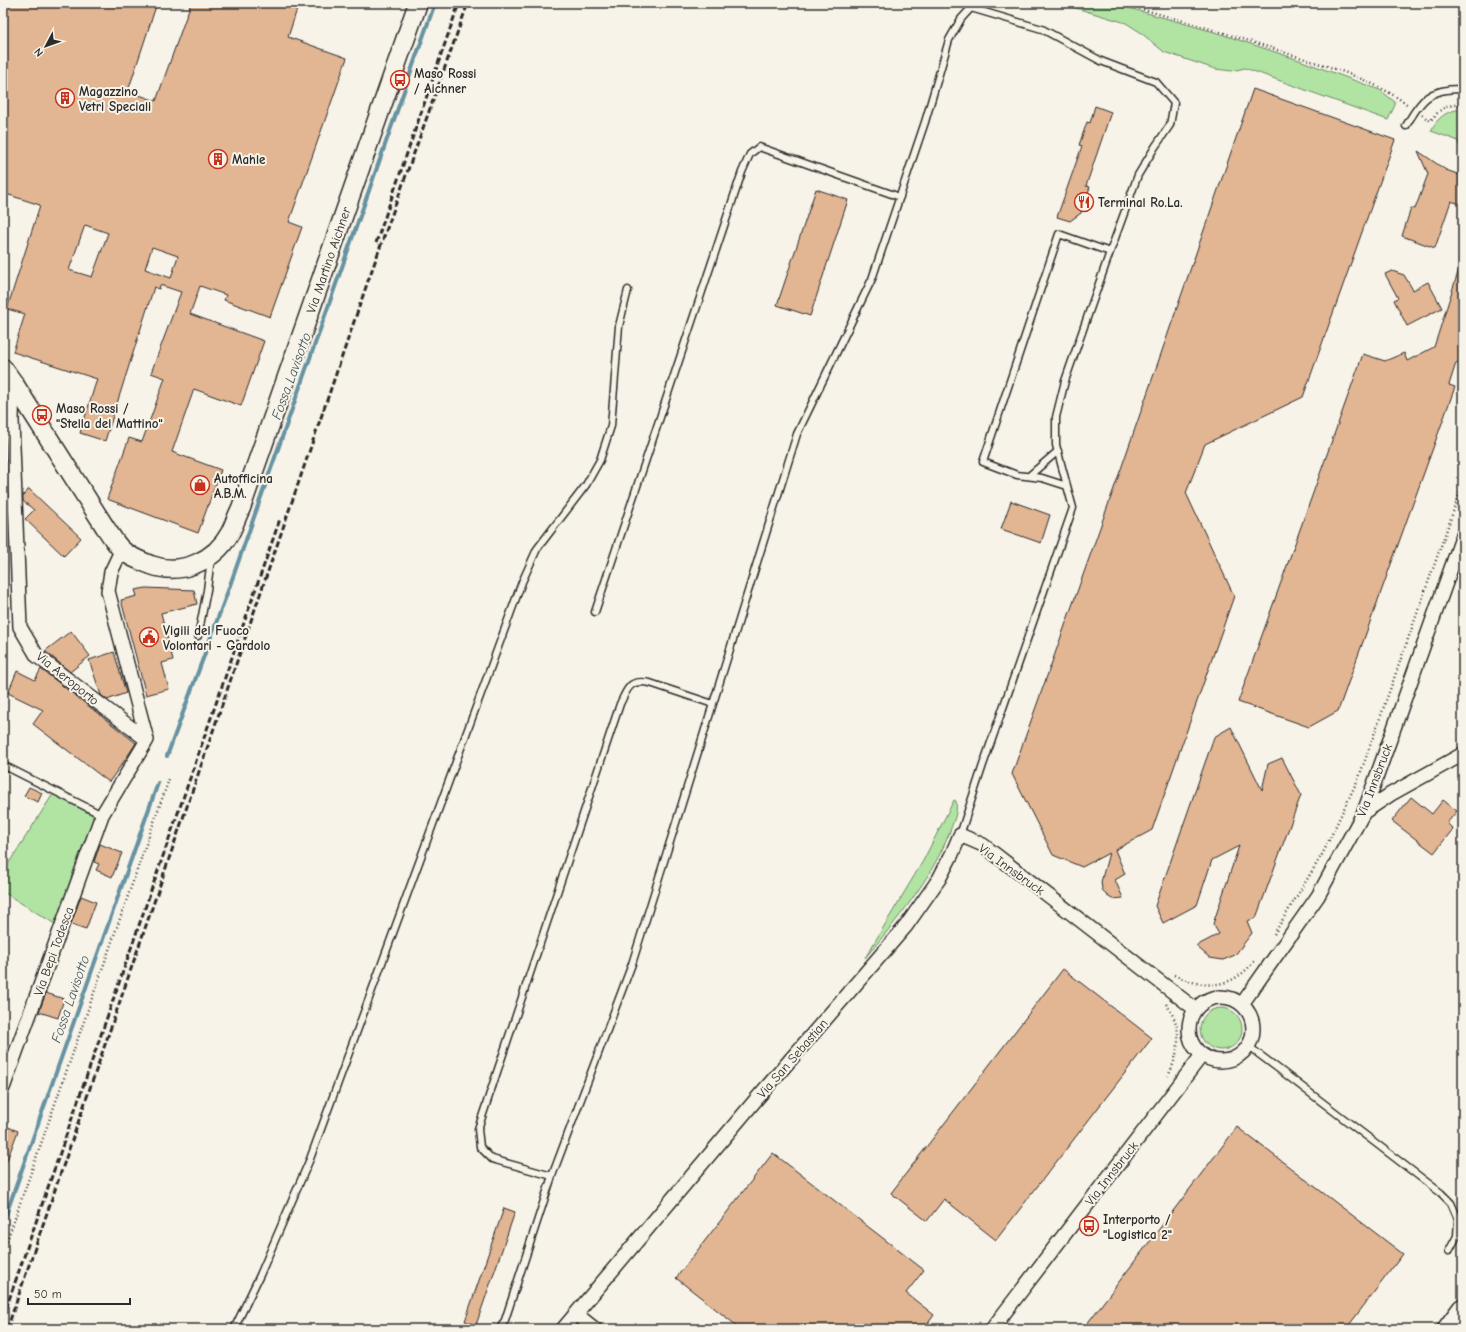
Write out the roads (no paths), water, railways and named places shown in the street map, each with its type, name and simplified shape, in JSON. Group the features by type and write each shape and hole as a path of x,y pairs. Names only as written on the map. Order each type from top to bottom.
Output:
{"highway":[{"path":"1449,1329 1463,1310"}],"street":[{"name":"Via Martino Aichner","path":"122,549 137,560 154,566 170,569 186,568 200,563 212,555 230,534 241,508 418,3"},
{"name":"Via Aeroporto","path":"8,375 105,527 122,549"},
{"name":"Via Aeroporto","path":"8,375 12,420 20,627 37,656 147,740"},
{"name":"Via Innsbruck","path":"1242,1004 1318,896 1364,812 1463,535"},
{"path":"122,549 111,572 108,591 147,740"},
{"name":"Via Bepi Todesca","path":"3,1088 102,815 147,740"},
{"path":"1364,812 1391,794 1463,754"},
{"name":"Via Innsbruck","path":"960,835 983,845 1195,1009"},
{"name":"Via San Sebastian","path":"564,1329 760,1096 906,926 939,879 960,835"},
{"path":"1223,996 1242,1004 1248,1011 1252,1020 1253,1029 1252,1038 1248,1046 1241,1054 1232,1059 1222,1061 1211,1060 1194,1048 1188,1028 1190,1018 1195,1009 1212,997 1223,996"},
{"name":"Via Innsbruck","path":"992,1329 1202,1055"},
{"path":"576,1314 595,1329"}],"lane":[{"name":"Via San Sebastian","path":"900,197 925,122 949,40 961,19 970,8 1042,30 1101,61 1156,82 1174,103 1170,125 1155,146 1138,175 1064,388 1056,417 1056,445 1073,508 960,835"},
{"path":"1406,126 1422,101 1433,94 1448,89 1463,89"},
{"path":"500,1329 505,1320 552,1176 632,964 797,434 872,279 900,197 759,147 750,154 742,172 595,612"},
{"path":"1068,486 1042,478 1017,475 983,462 1059,234 1110,252"},
{"path":"234,1329 260,1275 310,1159 522,582 538,549 586,485 600,460 611,426 619,326 628,290"},
{"path":"1029,476 1058,452"},
{"path":"198,636 212,555"},
{"path":"552,1176 492,1159 480,1147 478,1129 620,704 628,687 640,681 713,704"},
{"path":"3,765 102,815"},
{"path":"1248,1046 1441,1193 1451,1203 1458,1219 1458,1224 1457,1236 1449,1251"}],"waterway":[{"name":"Fossa Lavisotto","path":"167,756 229,588 435,3"},
{"name":"Fossa Lavisotto","path":"3,1223 158,783"}],"railway":[{"path":"376,243 459,3"},
{"path":"7,1329 368,281 468,3"},
{"path":"3,1317 280,519"}],"place":[{"name":"Maso Rossi / Aichner","path":"400,80"},
{"name":"Magazzino Vetri Speciali","path":"65,98"},
{"name":"Mahle","path":"218,159"},
{"name":"Terminal Ro.La.","path":"1084,202"},
{"name":"Maso Rossi / \"Stella del Mattino\"","path":"42,415"},
{"name":"Autofficina A.B.M.","path":"200,485"},
{"name":"Vigili del Fuoco Volontari - Gardolo","path":"149,637"},
{"name":"Interporto / \"Logistica 2\"","path":"1089,1226"}]}
